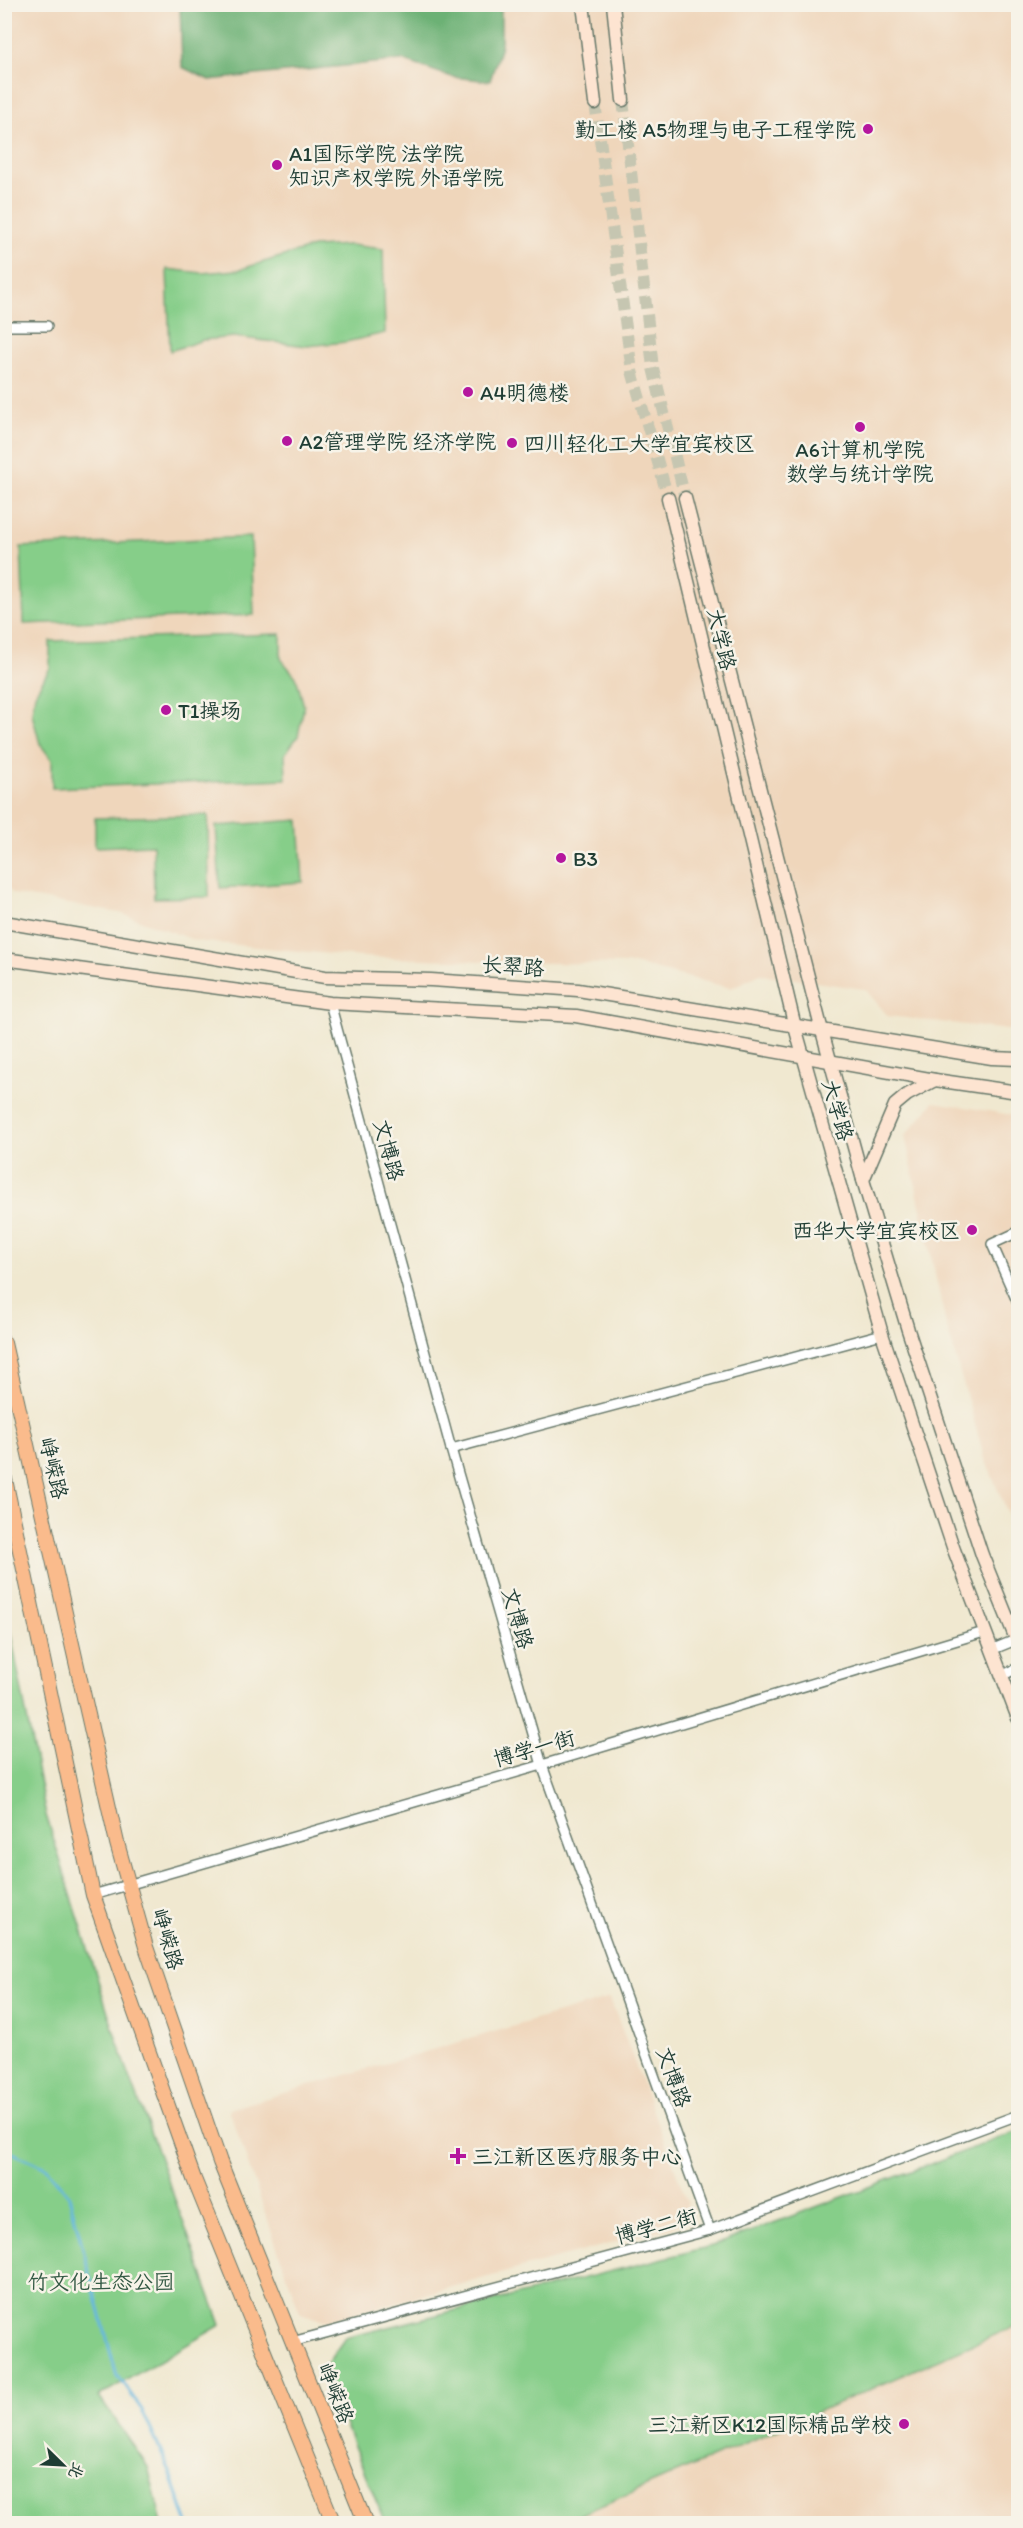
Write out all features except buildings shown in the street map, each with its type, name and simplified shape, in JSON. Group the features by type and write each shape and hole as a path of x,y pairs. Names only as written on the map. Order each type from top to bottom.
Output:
{"main road":[{"path":"583,4 595,103"},
{"path":"613,4 623,100"},
{"name":"大学路","path":"668,498 802,1055 882,1334 984,1632 1018,1718"},
{"name":"大学路","path":"685,498 822,1031 863,1180 908,1330 982,1556 1018,1641"},
{"name":"长翠路","path":"4,922 325,977 431,980 578,990 992,1058 1018,1059"},
{"path":"4,959 330,1003 576,1016 935,1080 1018,1092"},
{"path":"863,1180 895,1105 907,1095 935,1080"},
{"name":"峥嵘路","path":"4,1344 115,1831 146,1947 220,2162 366,2523"},
{"path":"4,1475 93,1895 194,2179 334,2523"}],"street":[{"path":"4,326 47,326"},
{"name":"文博路","path":"330,1003 451,1449 542,1765 711,2230"},
{"path":"1018,1232 992,1244 1018,1303"},
{"path":"451,1449 882,1334"},
{"name":"博学一街","path":"93,1895 542,1765 984,1632"},
{"path":"991,1650 1018,1641"},
{"path":"1000,1676 1018,1668"},
{"name":"博学二街","path":"292,2342 711,2230 1018,2115"}],"shaded area":[{"name":"四川轻化工大学宜宾校区","path":"4,5 1018,5 1018,1031 888,1016 865,989 760,974 731,988 634,964 361,957 197,941 120,913 13,894 4,882"},
{"name":"西华大学宜宾校区","path":"934,1102 1018,1116 1018,1538 985,1459 946,1324 905,1136"},
{"name":"三江新区医疗服务中心","path":"610,1998 688,2203 679,2225 327,2321 300,2313 229,2109"},
{"name":"三江新区K12国际精品学校","path":"1018,2325 1018,2523 561,2523"}],"green space":[{"path":"180,5 501,5 501,46 490,81 452,77 402,60 209,80 182,67"},
{"path":"350,245 383,249 385,333 346,342 307,346 234,337 203,340 170,351 167,269 202,273 238,270 313,247"},
{"path":"251,537 254,615 24,624 21,547"},
{"path":"281,634 281,659 296,677 304,706 298,736 285,754 286,779 52,788 52,760 40,744 32,714 35,694 50,668 50,641"},
{"path":"208,815 209,897 154,898 153,845 95,847 95,818"},
{"path":"299,820 303,882 220,888 216,826"},
{"name":"竹文化生态公园","path":"5,1605 46,1815 118,2044 221,2325 99,2396 148,2467 162,2523 5,2523"},
{"path":"1018,2131 1018,2325 561,2523 385,2523 323,2369 345,2338 712,2246"}],"waterway":[{"path":"4,2149 46,2168 69,2196 116,2373 142,2410 170,2472 188,2524"}],"tunnel":[{"path":"623,100 653,368 685,498"},
{"path":"595,103 632,371 668,498"}],"place":[{"name":"勤工楼 A5物理与电子工程学院","path":"868,129"},
{"name":"A1国际学院 法学院 知识产权学院 外语学院","path":"277,165"},
{"name":"A4明德楼","path":"468,392"},
{"name":"A6计算机学院 数学与统计学院","path":"860,427"},
{"name":"A2管理学院 经济学院","path":"287,441"},
{"name":"四川轻化工大学宜宾校区","path":"512,443"},
{"name":"T1操场","path":"166,710"},
{"name":"B3","path":"561,858"},
{"name":"西华大学宜宾校区","path":"972,1230"},
{"name":"三江新区医疗服务中心","path":"458,2156"},
{"name":"三江新区K12国际精品学校","path":"904,2424"}]}
